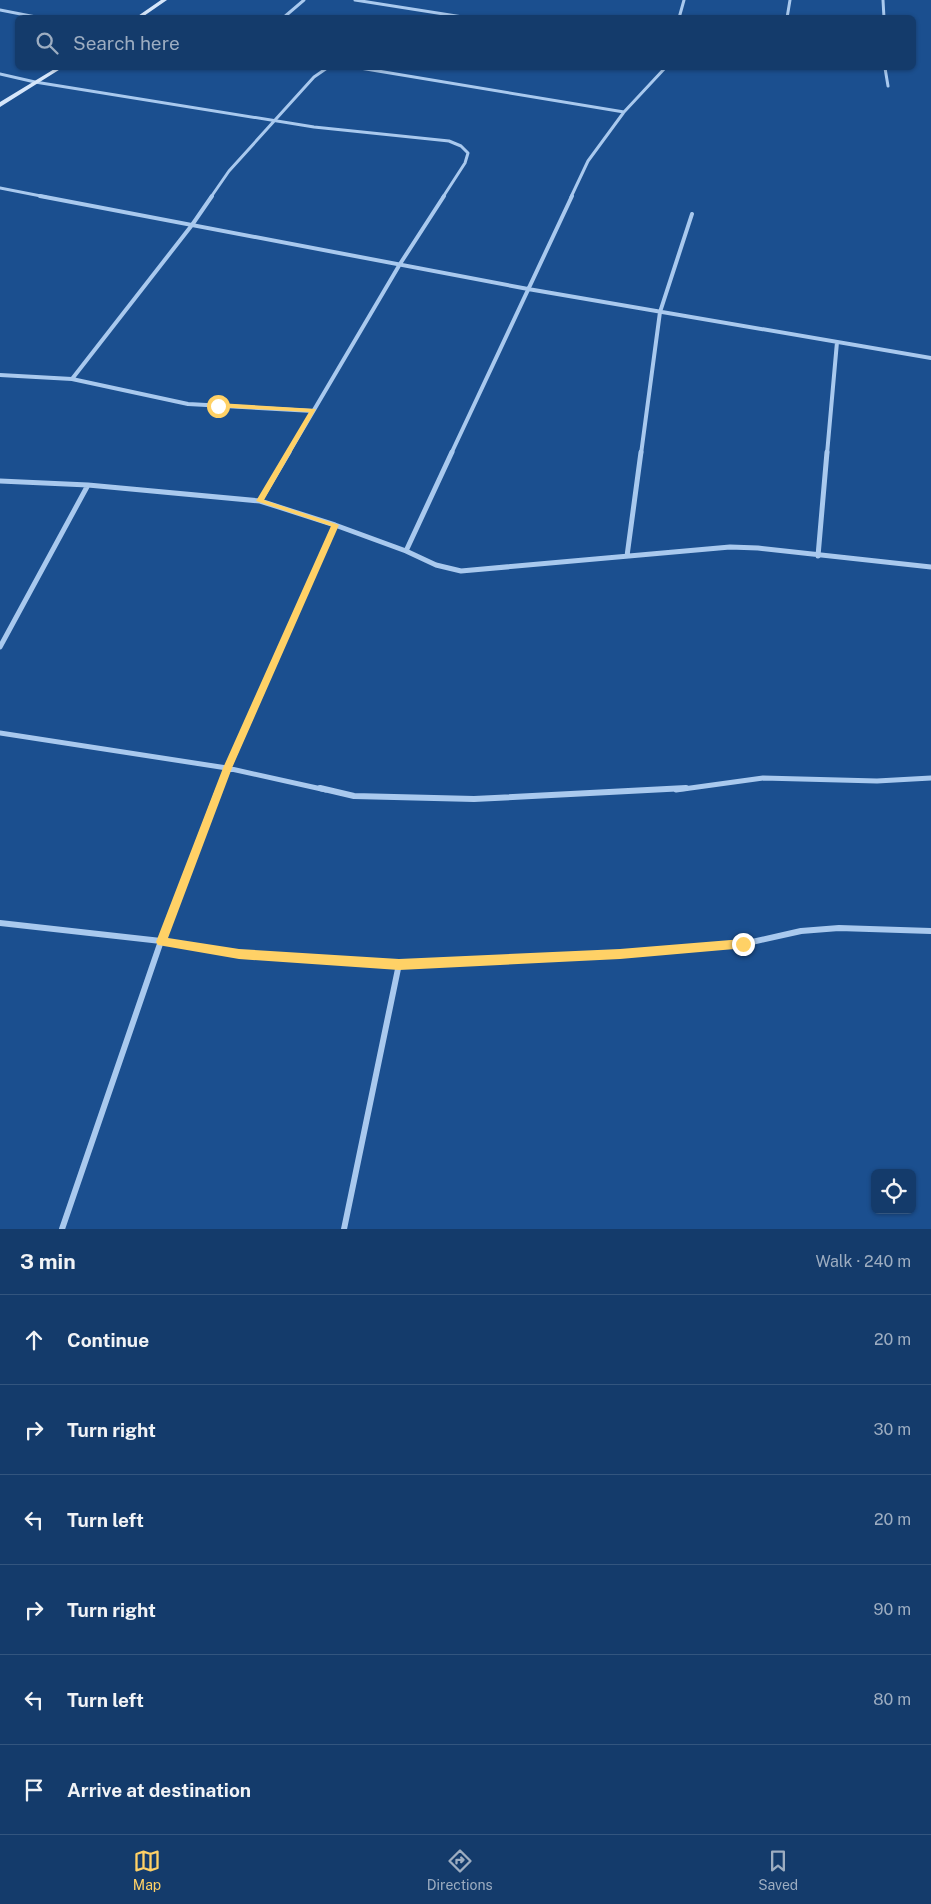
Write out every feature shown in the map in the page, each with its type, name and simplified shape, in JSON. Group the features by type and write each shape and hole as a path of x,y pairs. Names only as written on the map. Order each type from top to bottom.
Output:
{"main road":[{"path":"142,15 164,0"},
{"path":"0,105 56,70"}],"street":[{"path":"286,15 304,0"},
{"path":"355,0 450,15"},
{"path":"680,15 684,0"},
{"path":"787,15 790,0"},
{"path":"883,0 884,15"},
{"path":"0,10 26,15"},
{"path":"72,379 192,225 229,171 314,77 324,70"},
{"path":"372,70 624,112"},
{"path":"406,550 588,161 624,112 663,70"},
{"path":"885,70 888,86"},
{"path":"0,74 36,82 275,121 448,141 461,146 468,153 465,163 400,264 260,501"},
{"path":"0,188 528,288 931,358"},
{"path":"627,556 660,312 692,214"},
{"path":"818,556 837,342"},
{"path":"0,375 72,379 188,404 314,410"},
{"path":"0,481 88,485 260,501 406,550 436,565 461,571 730,547 758,548 818,556 931,566"},
{"path":"0,647 88,485"},
{"path":"62,1229 161,942 228,768 335,525"},
{"path":"0,733 228,768 354,796 474,799 667,791 763,778 877,782 931,778"},
{"path":"0,923 161,942 239,954 399,964 620,954 743,944 801,931 839,928 931,931"},
{"path":"344,1229 399,964"}],"route":[{"path":"218,406 314,410 260,501 335,525 228,768 161,942 239,954 399,964 620,954 743,944"}]}
